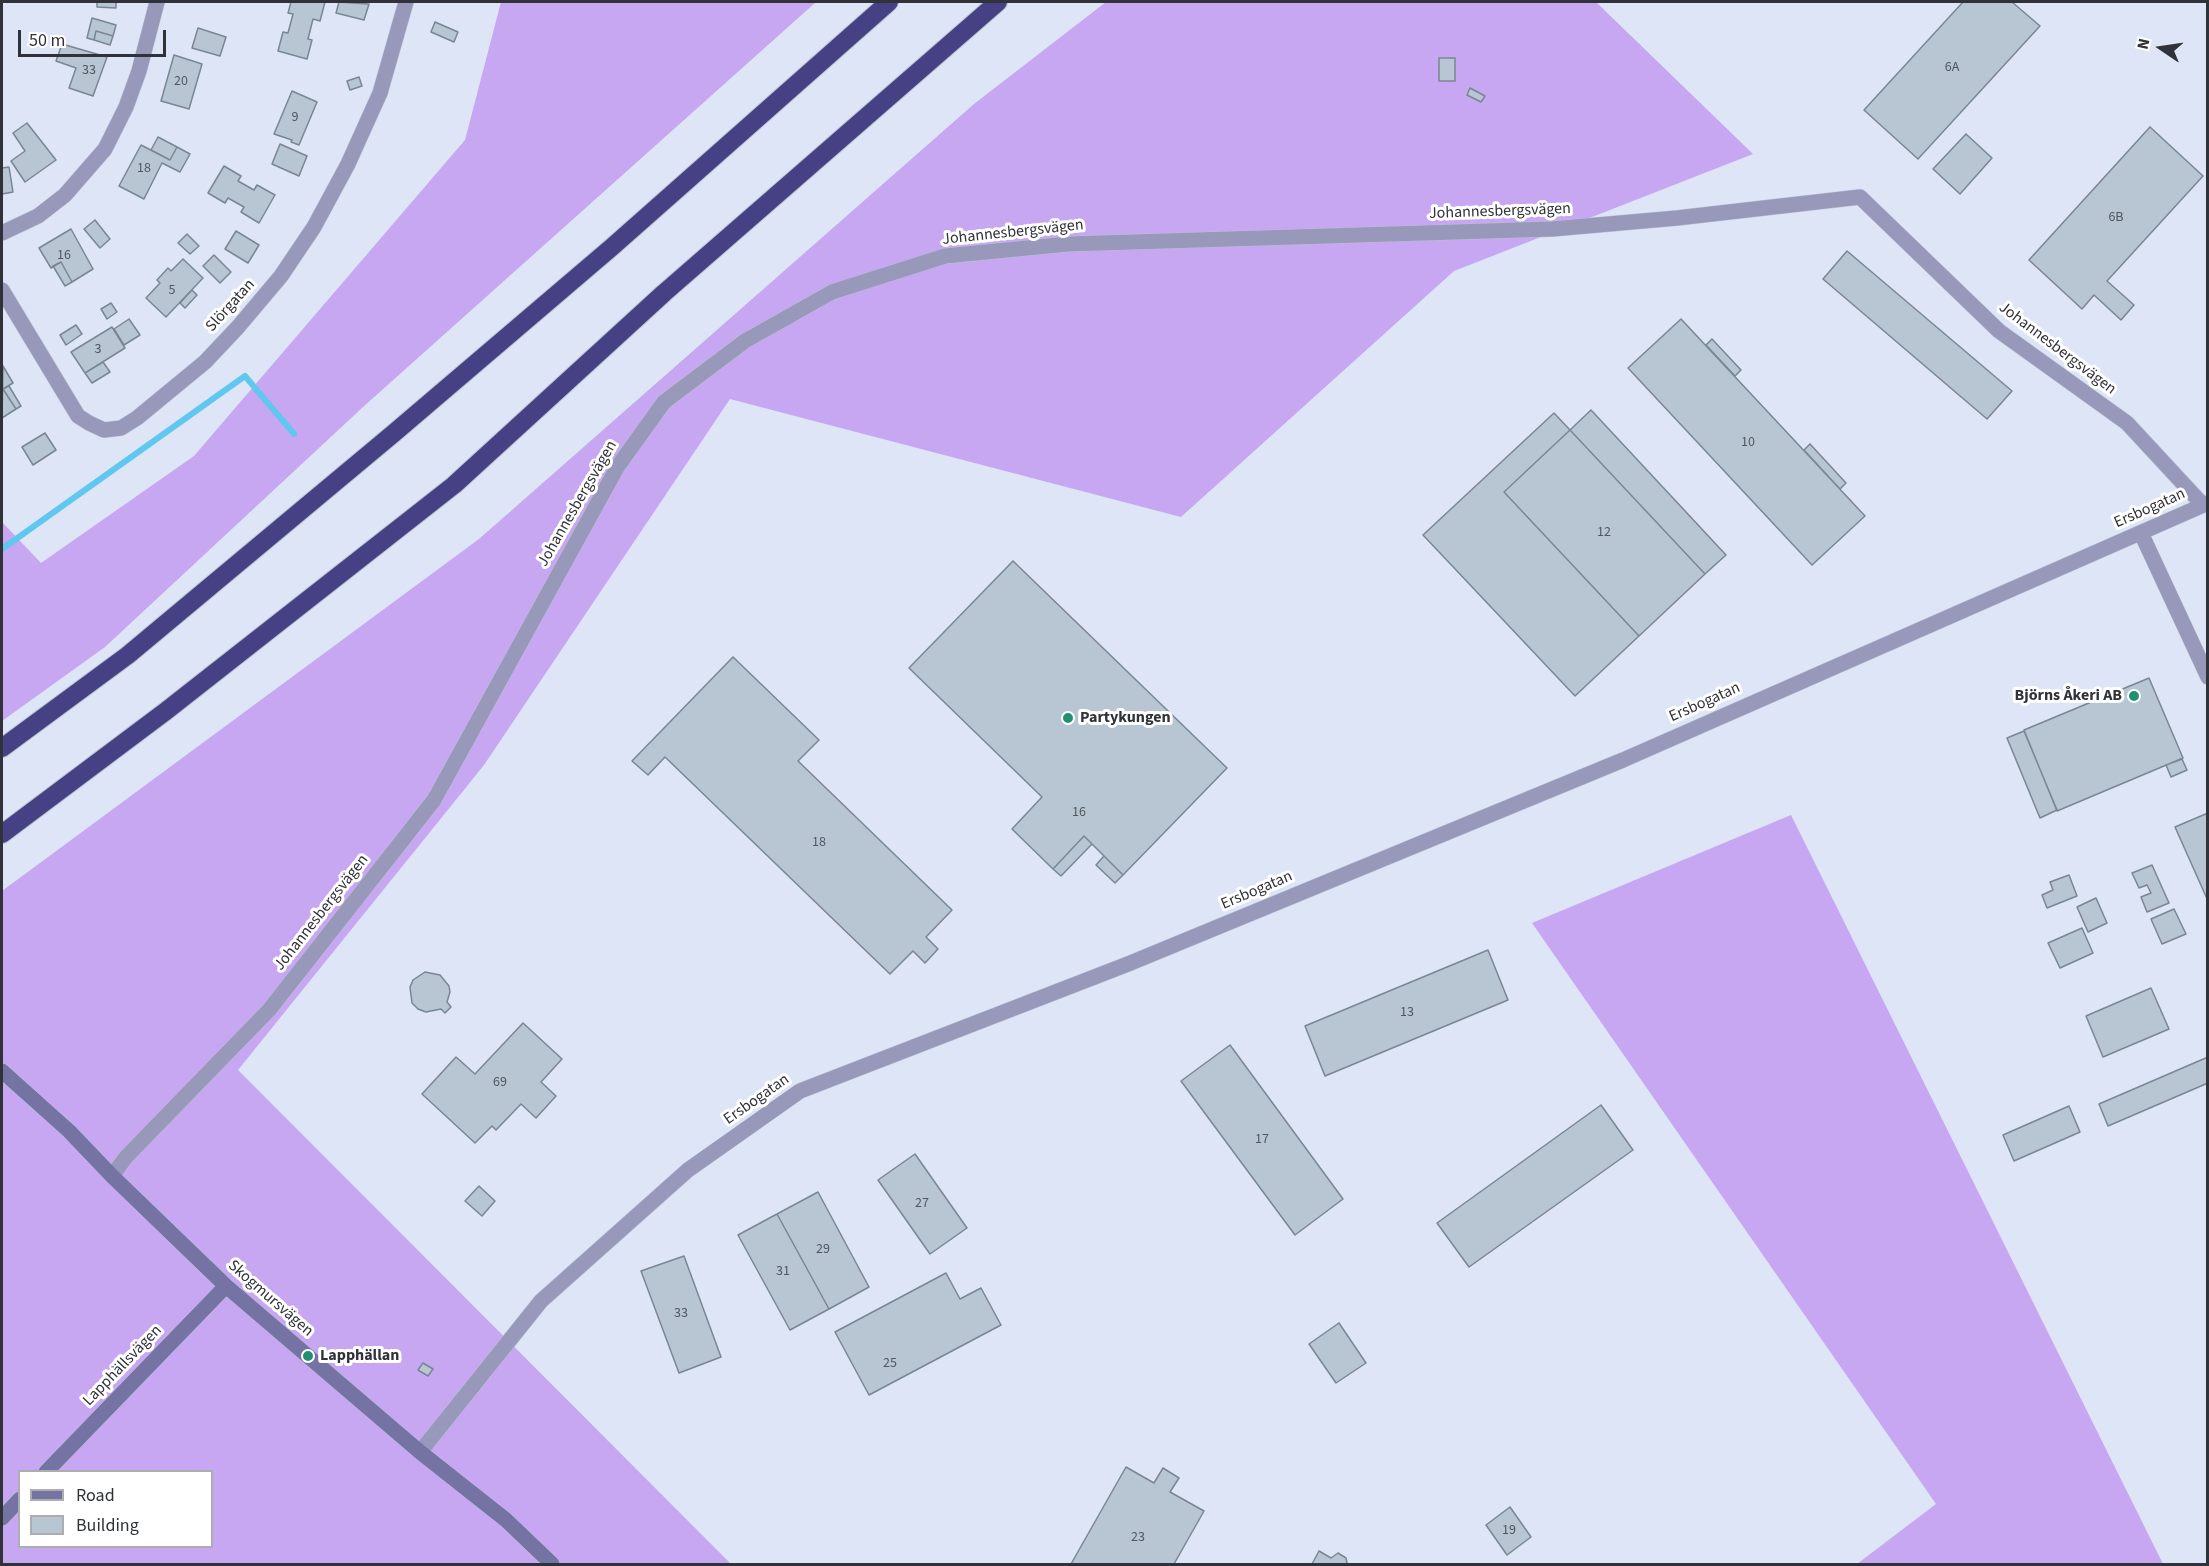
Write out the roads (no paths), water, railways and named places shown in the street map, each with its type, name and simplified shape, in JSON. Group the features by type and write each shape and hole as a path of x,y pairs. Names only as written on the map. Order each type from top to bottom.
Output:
{"highway":[{"path":"2,748 128,655 394,433 612,247 889,2"},
{"path":"2,834 166,711 454,485 664,293 998,2"}],"street":[{"path":"2,233 38,216 65,195 105,149 126,107 139,71 157,2"},
{"name":"Slörgatan","path":"2,290 78,416 104,430 121,428 136,418 205,362 238,327 281,276 314,227 348,164 380,93 406,2"},
{"name":"Johannesbergsvägen","path":"112,1176 126,1157 269,1010 434,800 618,466 664,402 745,341 832,292 945,256 1068,244 1552,229 1677,218 1860,196 1999,331 2127,423 2205,504"},
{"name":"Ersbogatan","path":"420,1452 541,1301 688,1170 800,1091 1128,964 1623,759 2205,504"},
{"path":"2141,533 2208,677"},
{"name":"Skogmursvägen","path":"2,1071 69,1131 112,1176 226,1286 420,1452 506,1520 552,1564"},
{"name":"Lapphällsvägen","path":"48,1470 226,1286"},
{"path":"2,1518 18,1501"}],"waterway":[{"path":"2,549 245,376 294,434"}],"place":[{"name":"Björns Åkeri AB","path":"2134,696"},
{"name":"Partykungen","path":"1068,718"},
{"name":"Lapphällan","path":"308,1356"}]}
